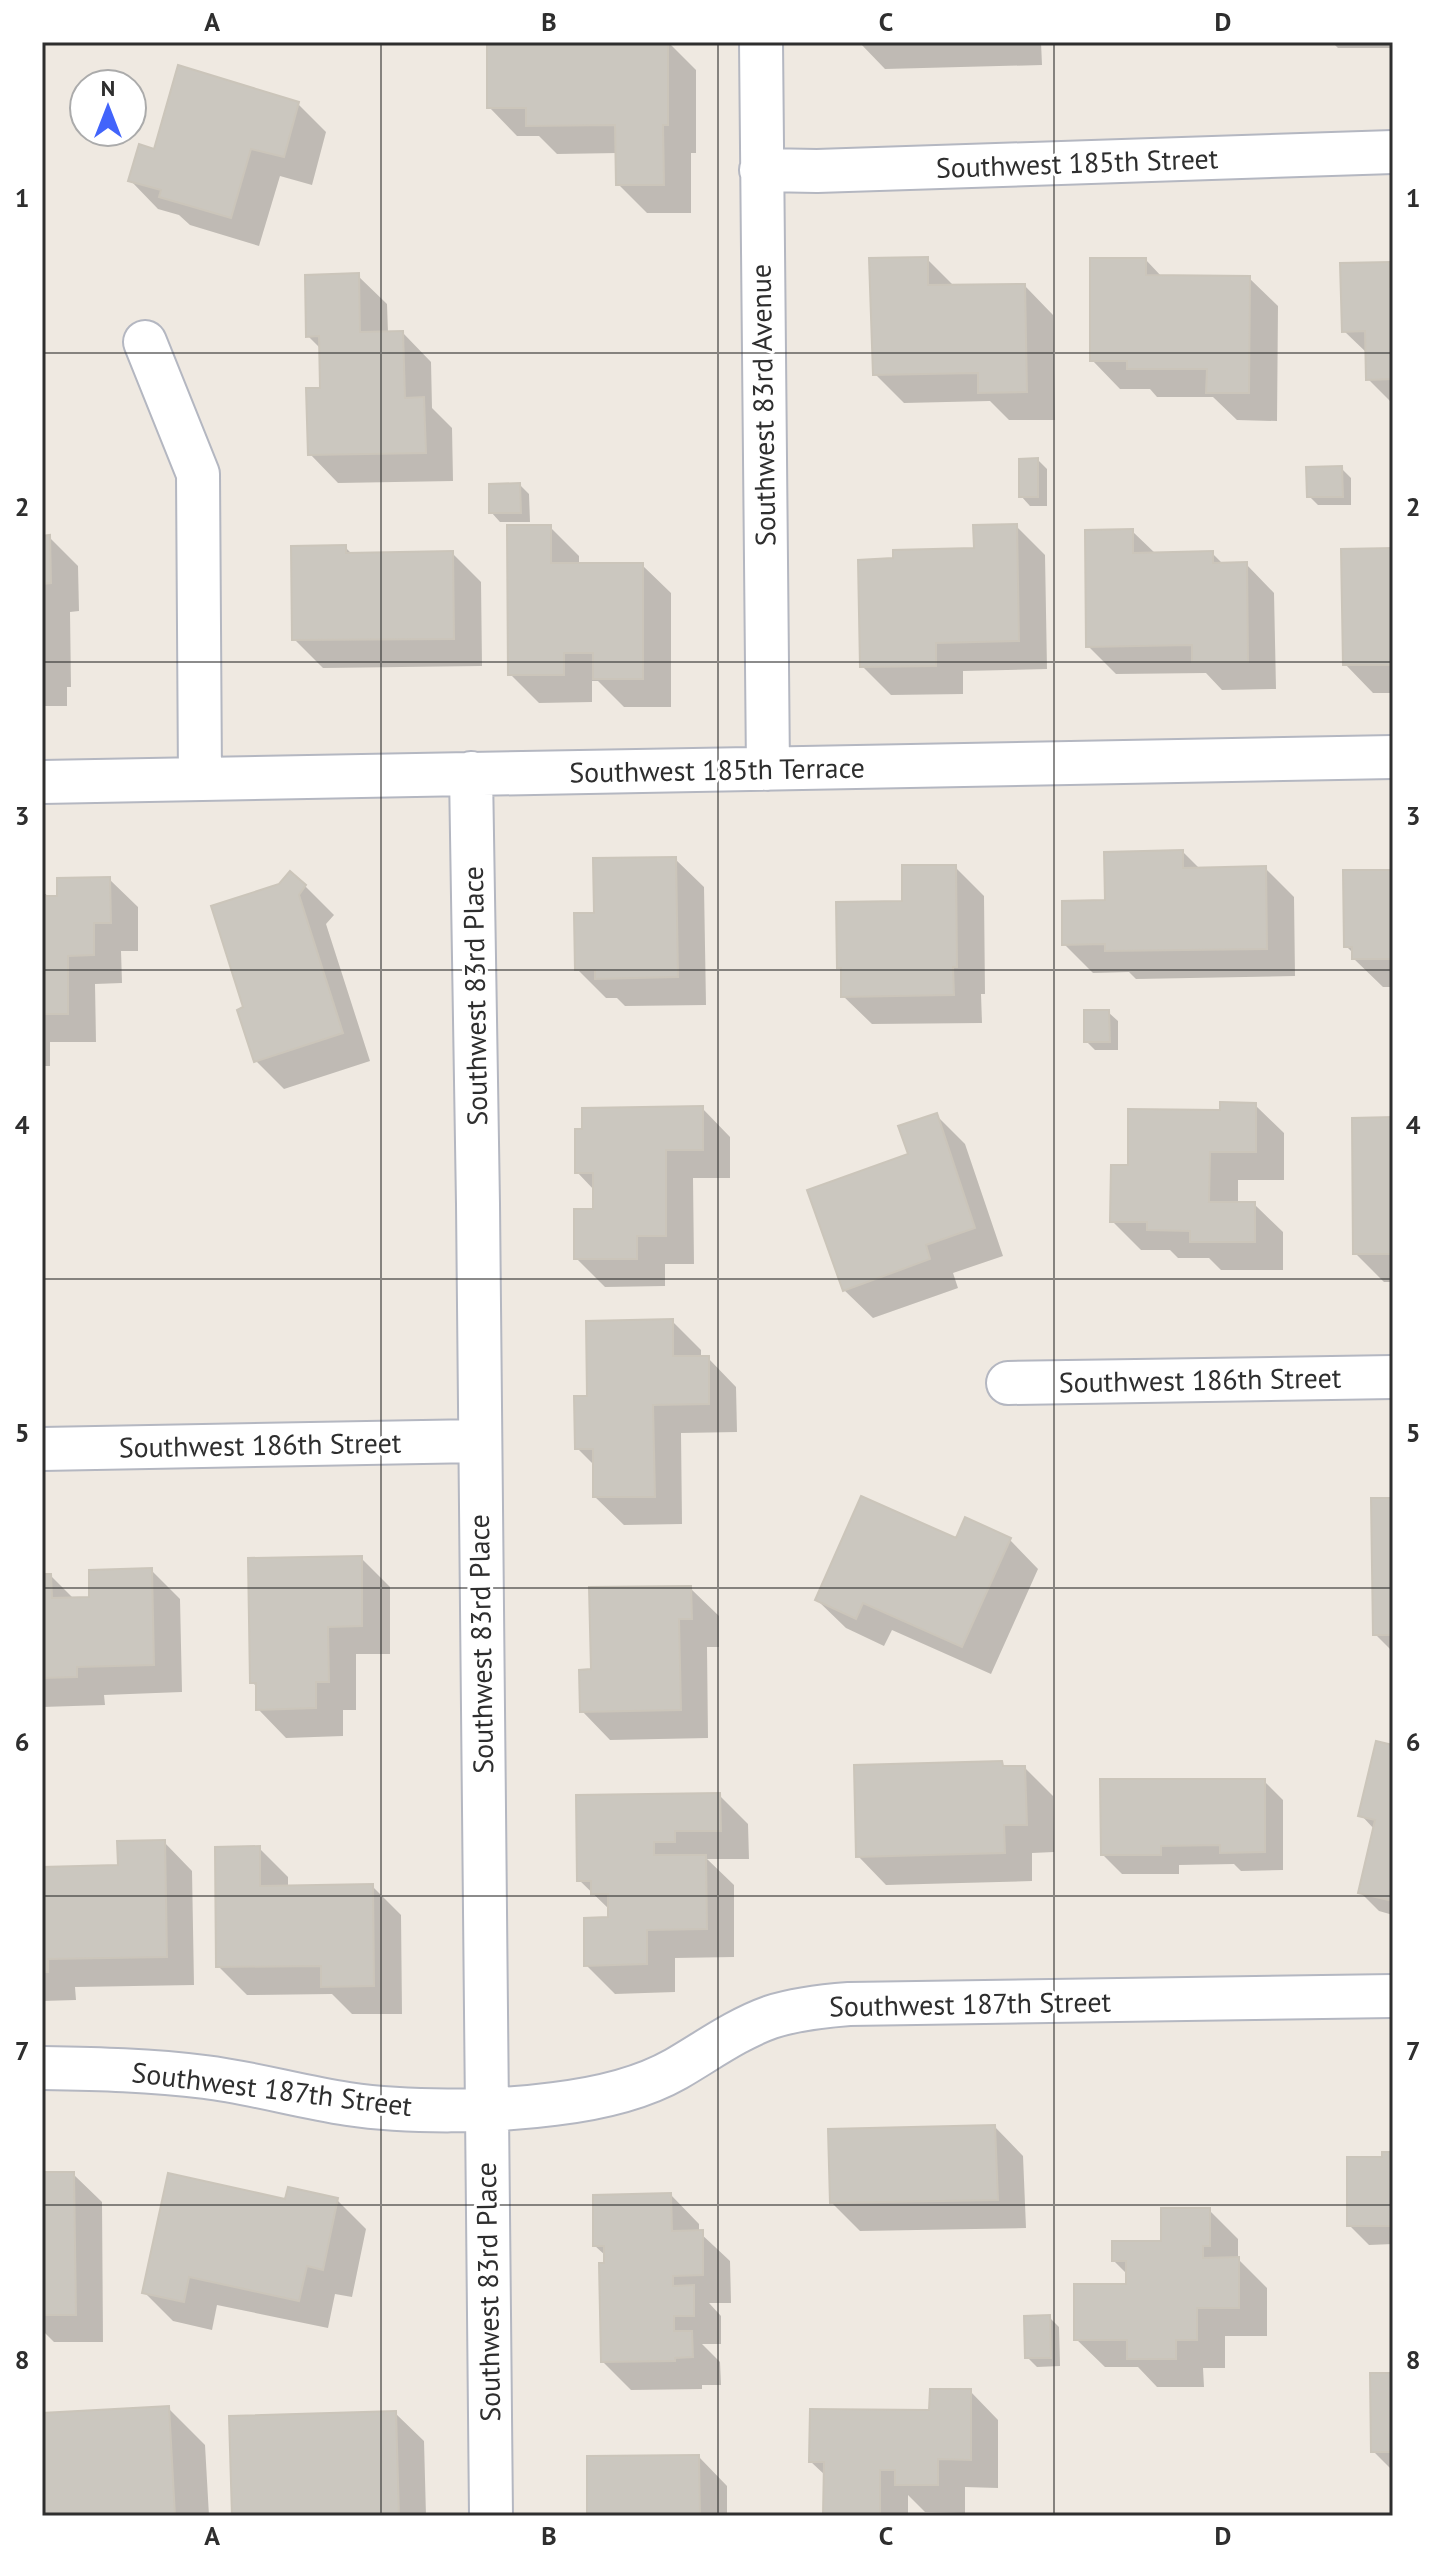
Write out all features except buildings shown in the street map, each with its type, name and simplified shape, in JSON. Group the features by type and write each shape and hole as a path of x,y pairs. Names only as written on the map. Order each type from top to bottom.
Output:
{"street":[{"name":"Southwest 83rd Avenue","path":"761,42 768,769"},
{"name":"Southwest 185th Street","path":"761,170 1393,152"},
{"path":"145,342 198,474 200,779"},
{"name":"Southwest 185th Terrace","path":"42,782 1393,757"},
{"name":"Southwest 83rd Place","path":"471,773 491,2516"},
{"name":"Southwest 186th Street","path":"1008,1383 1393,1377"},
{"name":"Southwest 186th Street","path":"42,1449 479,1441"},
{"name":"Southwest 187th Street","path":"42,2068 159,2071 210,2077 349,2104 428,2109 550,2105 592,2099 634,2087 673,2071 740,2031 772,2017 813,2007 1393,1996"}]}
